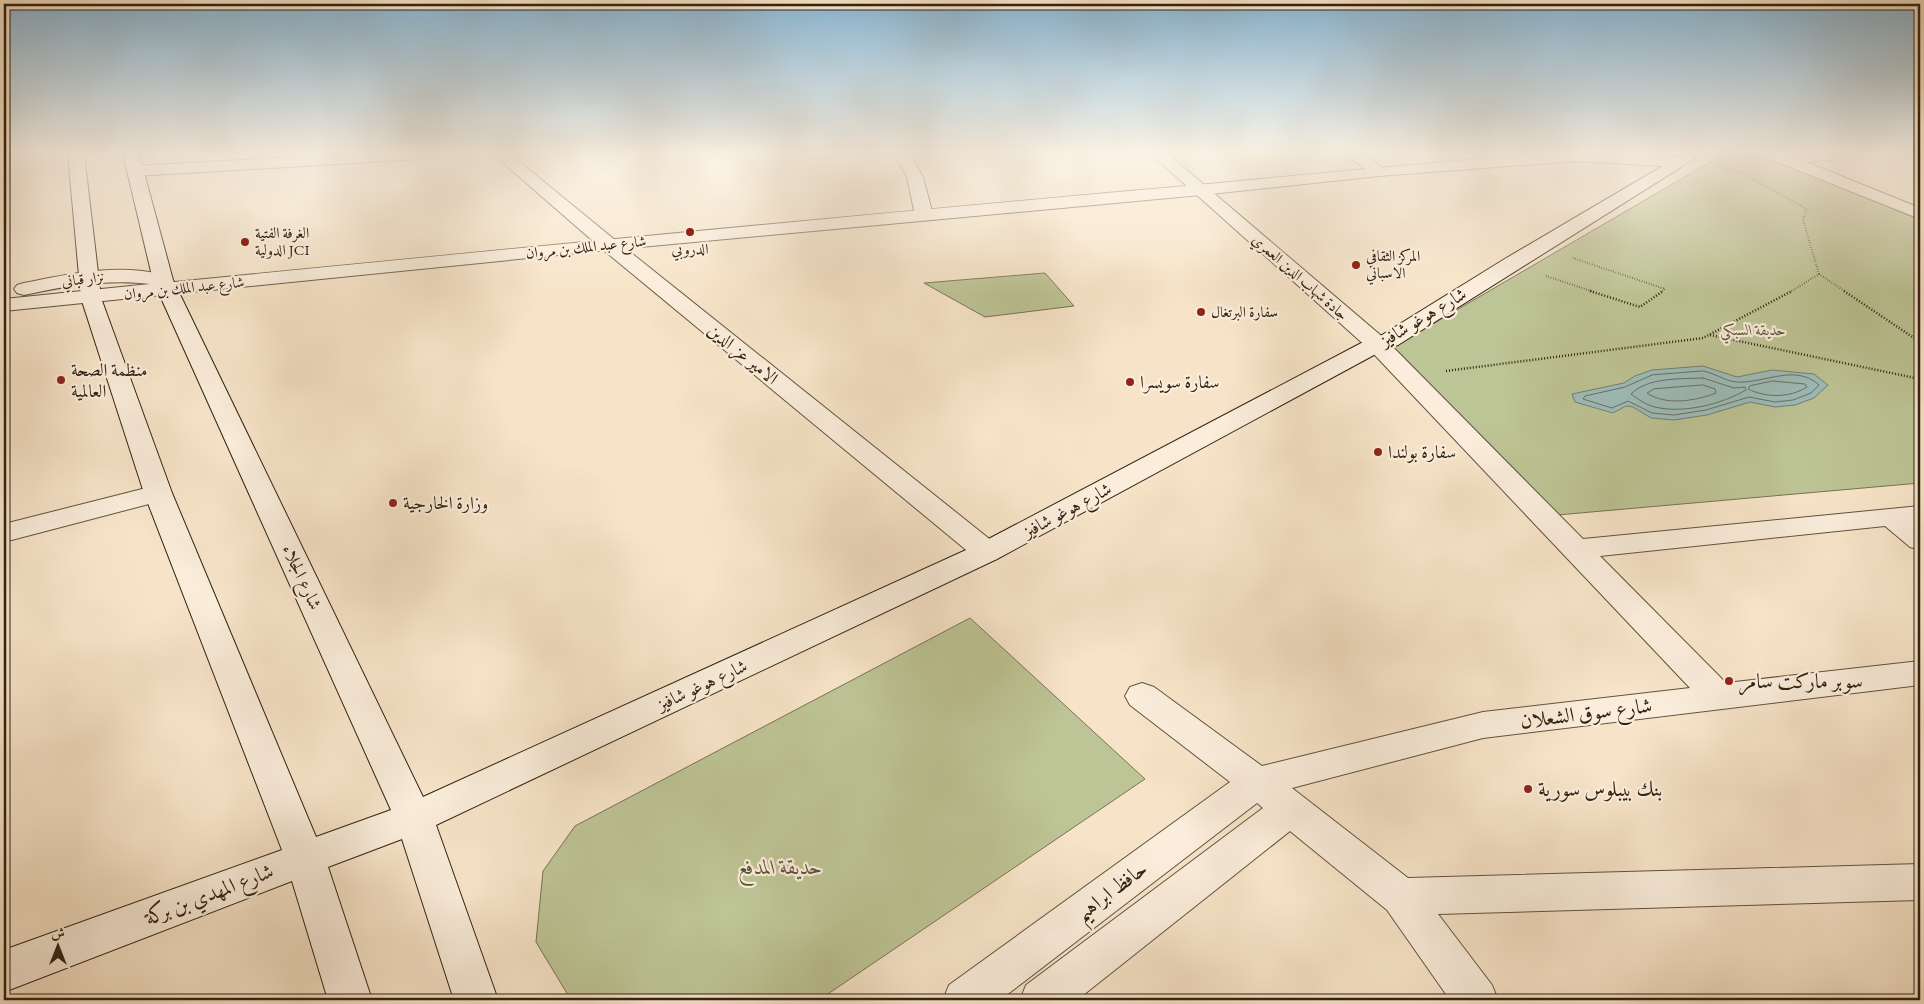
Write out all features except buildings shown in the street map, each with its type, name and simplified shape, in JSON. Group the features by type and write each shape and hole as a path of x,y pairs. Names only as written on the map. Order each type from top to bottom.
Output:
{"street":[{"path":"81,201 89,287 158,493 305,858 350,1000"},
{"name":"شارع الجلاء","path":"143,201 165,285 414,818 476,1000"},
{"name":"الامير عز الدين","path":"557,201 988,552"},
{"path":"921,201 924,215"},
{"name":"شارع عبد الملك بن مروان","path":"4,305 89,287 165,285 1081,201"},
{"name":"جادة شهاب الدين العمري","path":"1213,201 1377,344 1578,549 1719,697"},
{"name":"شارع هوغو شافيز","path":"414,818 988,552 1377,344 1390,340 1614,201"},
{"path":"1892,201 1916,210"},
{"name":"نزار قباني","path":"4,293 89,287"},
{"path":"4,533 158,493"},
{"path":"1578,549 1920,514"},
{"path":"1891,518 1920,541"},
{"name":"شارع سوق الشعلان","path":"1257,782 1484,725 1920,673"},
{"path":"1142,696 1257,782 1289,810 1400,897 1476,1000"},
{"name":"حافظ ابراهيم","path":"965,1000 1257,782"},
{"path":"1042,1000 1289,810"},
{"name":"شارع المهدي بن بركة","path":"4,972 414,818"},
{"path":"1400,897 1920,882"}],"path":[{"path":"1792,201 1807,209 1803,220 1819,274 1920,342"},
{"path":"1510,264 1640,307 1665,289 1538,247"},
{"path":"1440,372 1703,338 1774,302 1819,274"},
{"path":"1709,335 1920,379"}],"green space":[{"name":"حديقة السبكي","path":"1644,201 1880,201 1920,217 1920,483 1557,515 1388,350"},
{"path":"1045,273 1074,306 985,317 924,283"},
{"name":"حديقة المدفع","path":"970,618 1145,779 819,1000 571,1000 536,942 543,871 575,826"}],"water":[{"path":"1703,366 1737,377 1772,370 1814,374 1828,385 1814,398 1795,405 1775,407 1750,402 1707,415 1674,420 1651,418 1633,407 1626,406 1613,413 1575,402 1572,394 1624,383 1635,376 1652,370"}],"place":[{"name":"الدروبي","path":"690,232"},
{"name":"الغرفة الفتية الدولية JCI","path":"245,242"},
{"name":"المركز الثقافي الاسباني","path":"1356,265"},
{"name":"سفارة البرتغال","path":"1201,312"},
{"name":"منظمة الصحة العالمية","path":"61,380"},
{"name":"سفارة سويسرا","path":"1130,382"},
{"name":"سفارة بولندا","path":"1378,452"},
{"name":"وزارة الخارجية","path":"393,503"},
{"name":"سوبر ماركت سامر","path":"1729,681"},
{"name":"بنك بيبلوس سورية","path":"1528,789"}]}
